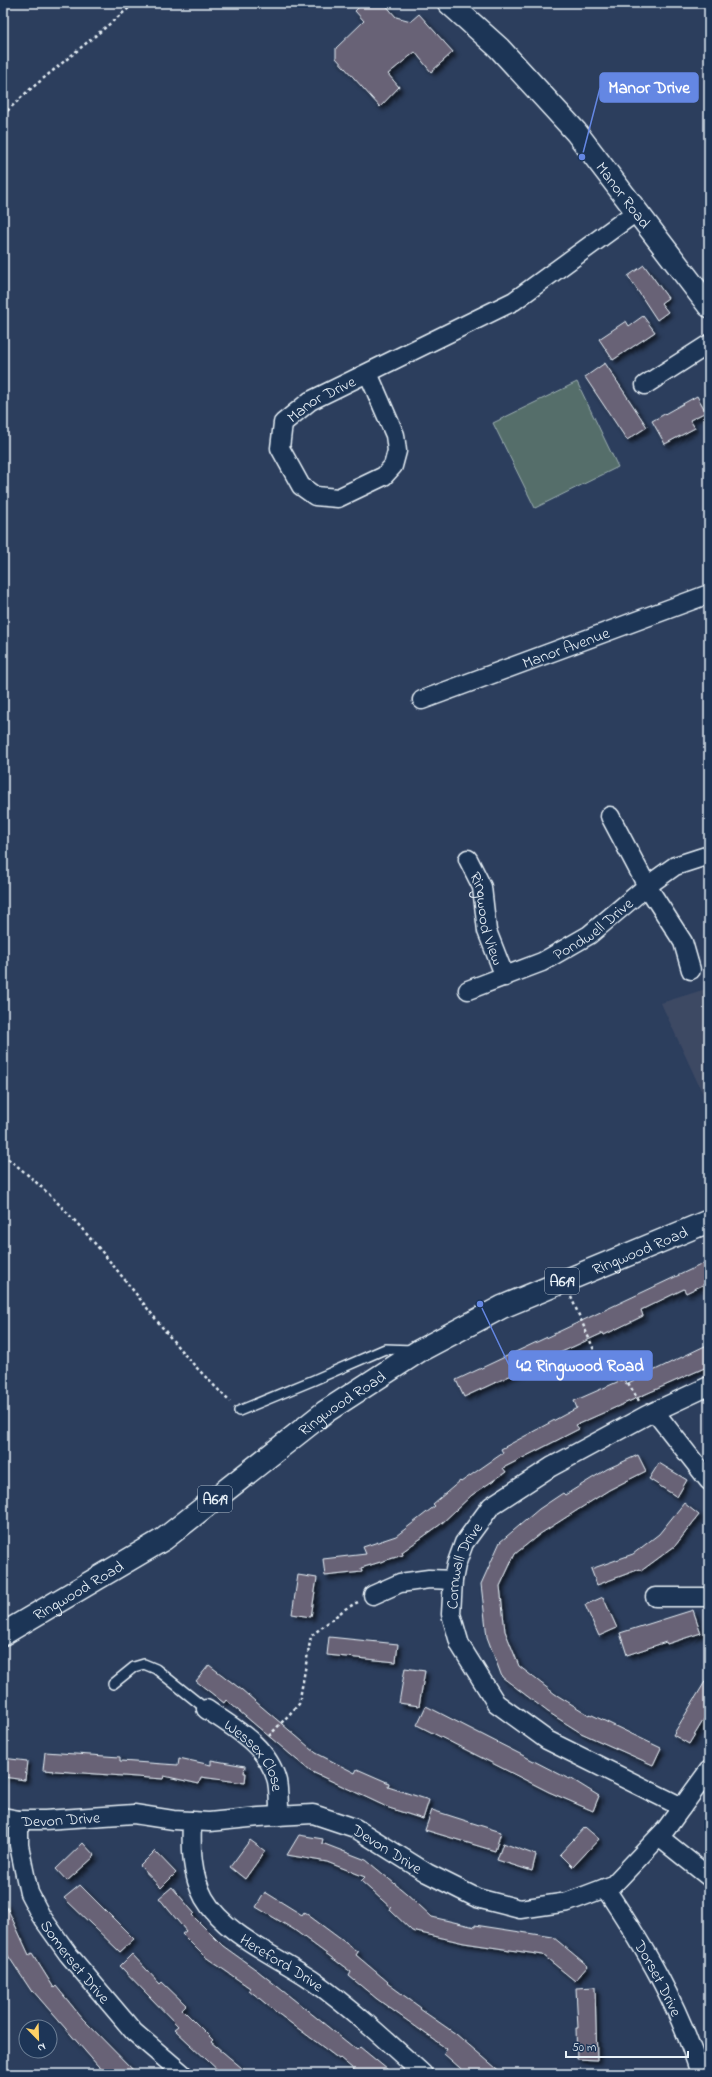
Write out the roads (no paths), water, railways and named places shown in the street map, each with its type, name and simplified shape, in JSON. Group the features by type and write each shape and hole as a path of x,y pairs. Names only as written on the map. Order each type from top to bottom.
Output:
{"main road":[{"name":"Manor Road","path":"449,3 499,48 576,132 709,306"},
{"name":"Ringwood Road","path":"3,1634 164,1539 325,1412 419,1351 502,1307 709,1221"}],"street":[{"name":"Manor Drive","path":"368,373 395,435 397,451 393,466 384,476 338,498 315,496 301,486 280,448 282,423 310,401 514,300 574,259 636,212"},
{"path":"645,385 709,344"},
{"name":"Manor Avenue","path":"422,700 709,594"},
{"path":"610,816 647,886 683,942 691,970"},
{"name":"Pondwell Drive","path":"468,990 542,962 589,935 647,886 675,866 709,855"},
{"name":"Ringwood View","path":"468,859 482,887 487,932 505,977"},
{"name":"Cornwall Drive","path":"682,1807 547,1740 496,1703 460,1645 451,1614 453,1580 456,1565 464,1543 491,1506 551,1467 651,1413 709,1386"},
{"path":"651,1413 709,1481"},
{"path":"373,1595 400,1583 429,1579 453,1580"},
{"path":"655,1597 709,1596"},
{"name":"Wessex Close","path":"206,1709 240,1731 259,1748 270,1766 277,1782 280,1816"},
{"name":"Devon Drive","path":"11,1818 90,1818 134,1814 210,1822 313,1814 355,1828 427,1873 476,1898 520,1909 568,1902 612,1885 659,1837 709,1770"},
{"name":"Somerset Drive","path":"11,1818 19,1845 29,1893 44,1922 68,1954 134,2032 184,2074"},
{"name":"Hereford Drive","path":"192,1821 191,1850 196,1875 204,1898 221,1920 240,1934 312,1980 390,2044 423,2074"},
{"path":"659,1837 709,1877"},
{"name":"Dorset Drive","path":"605,1888 631,1927 671,1998 691,2042 700,2074"}],"lane":[{"path":"239,1411 385,1349 419,1351"},
{"path":"114,1684 134,1667 144,1664 156,1668 206,1709"}],"place":[{"name":"Manor Drive","path":"582,157"},
{"name":"42 Ringwood Road","path":"480,1304"}]}
